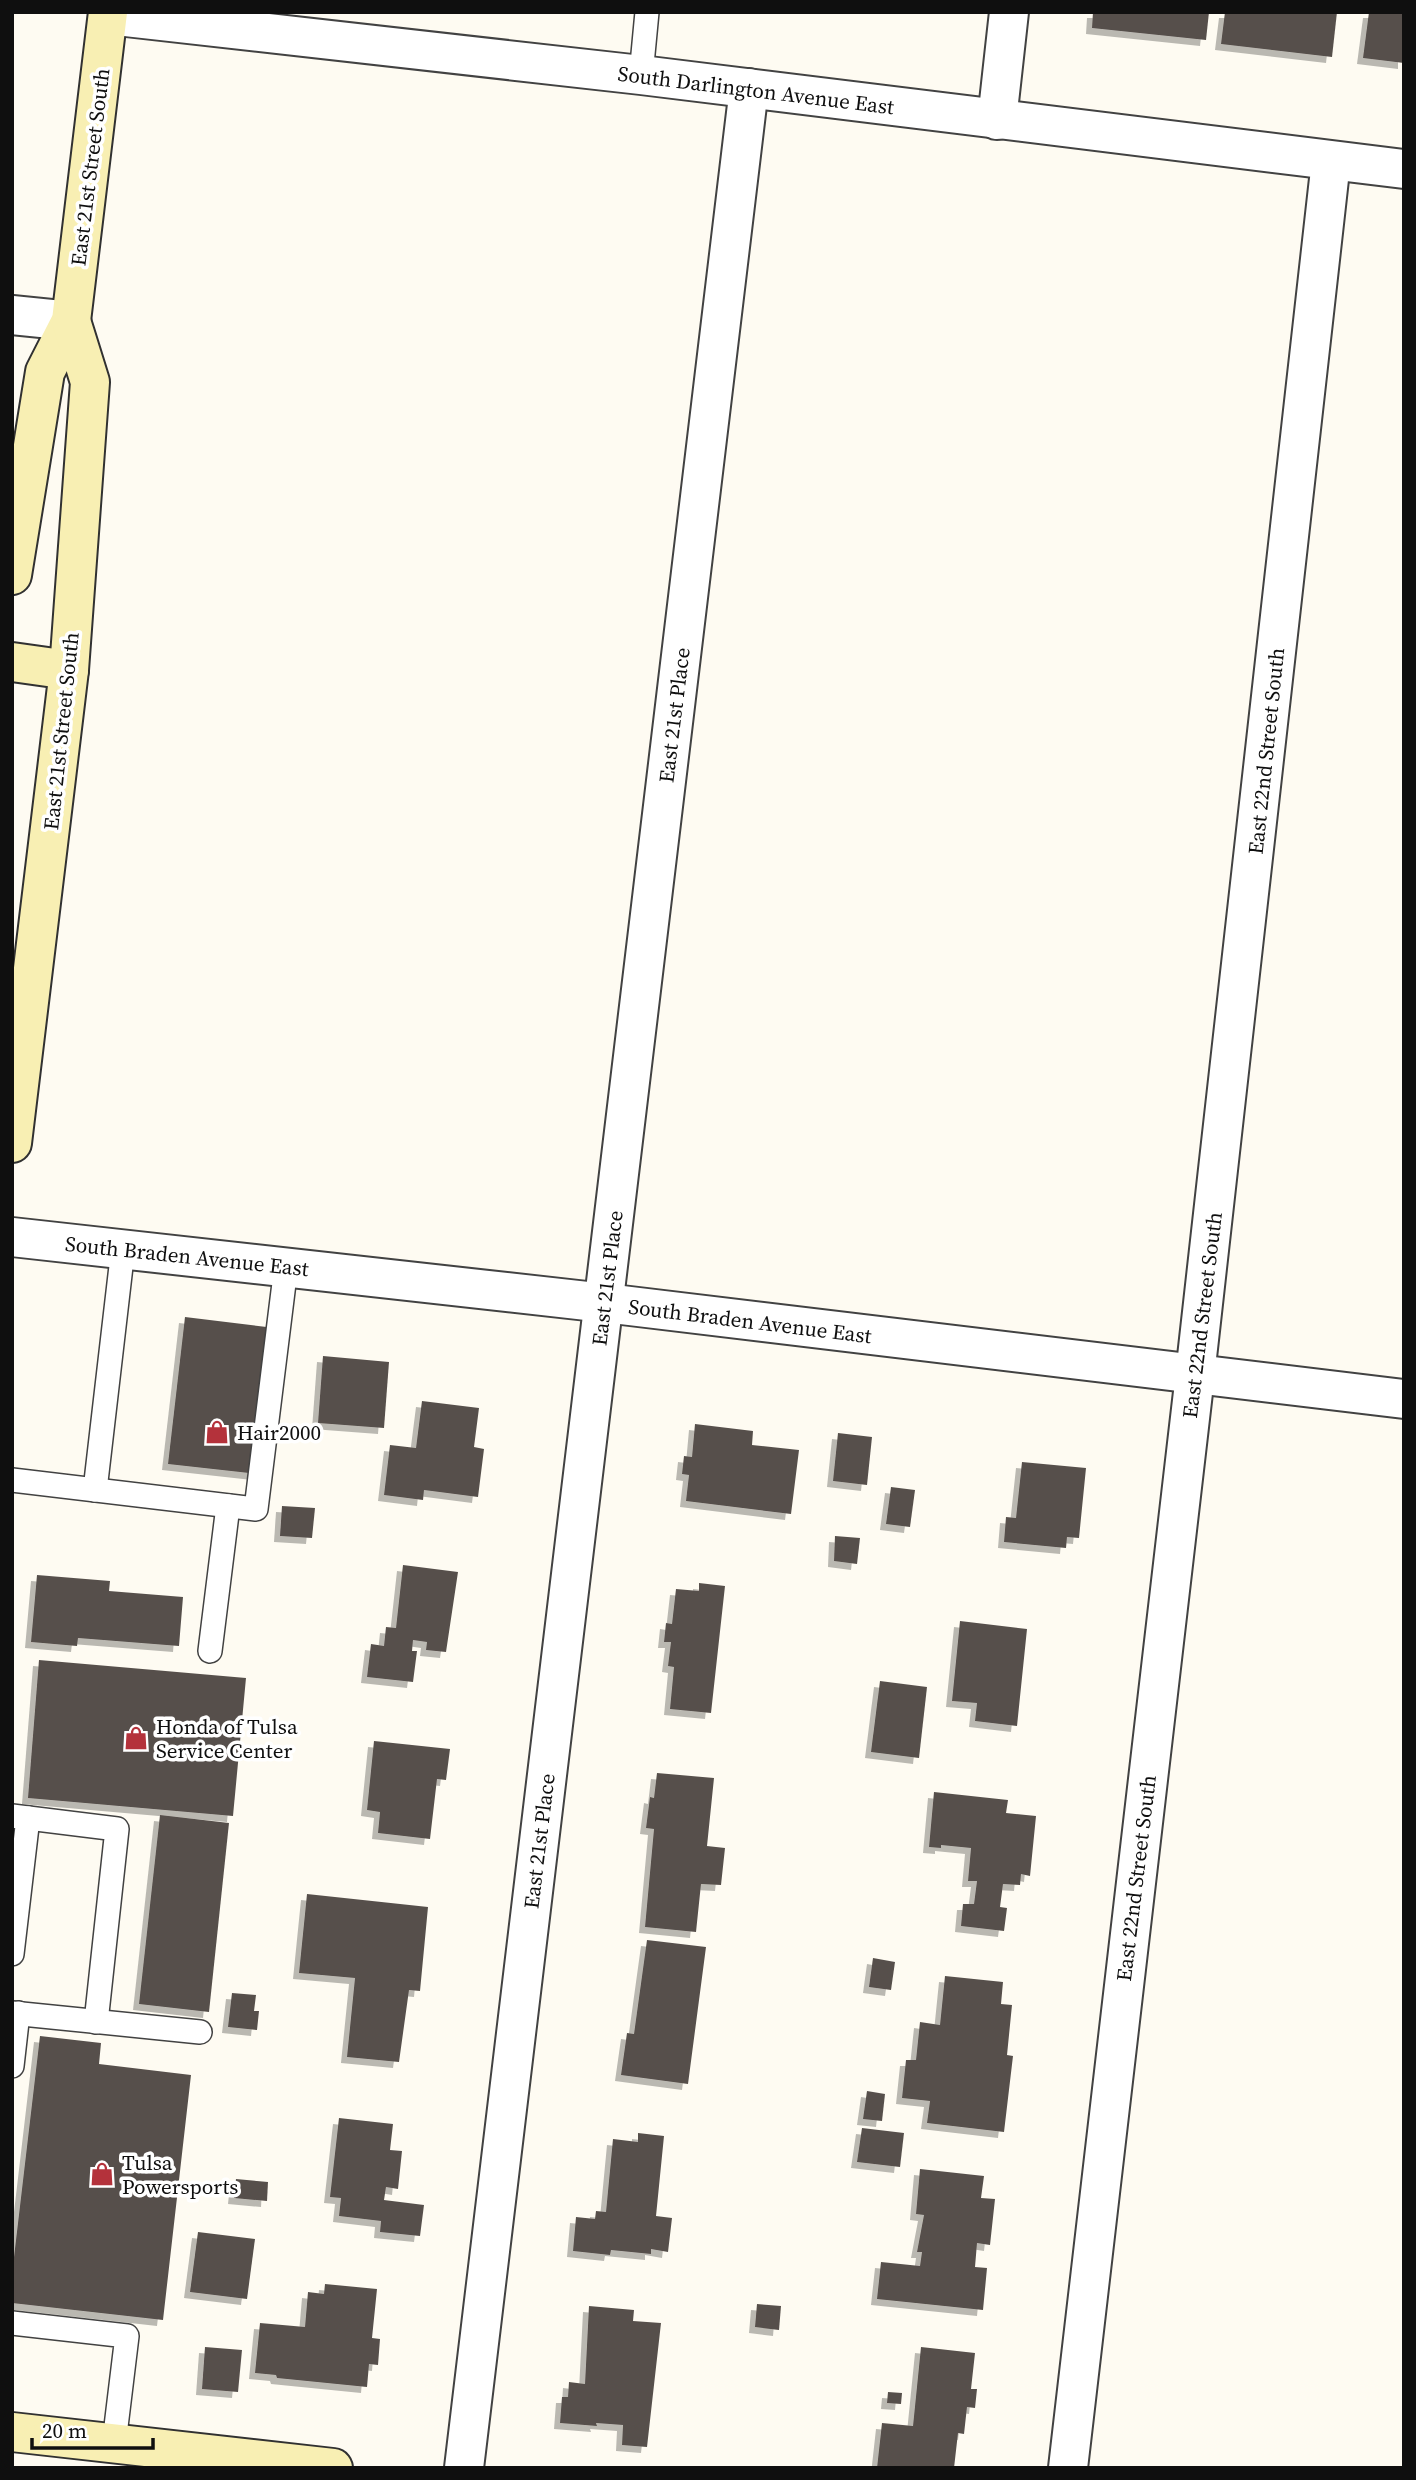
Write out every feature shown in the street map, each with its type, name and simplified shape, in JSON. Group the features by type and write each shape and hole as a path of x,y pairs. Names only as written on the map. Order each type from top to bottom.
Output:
{"main road":[{"name":"East 21st Street South","path":"12,575 45,372 71,321 108,13"},
{"name":"East 21st Street South","path":"12,1143 69,670 90,382 71,321"},
{"path":"12,662 69,670"},
{"path":"12,2432 333,2468"}],"street":[{"path":"997,120 1009,12"},
{"name":"South Darlington Avenue East","path":"108,13 642,75 1404,169"},
{"name":"East 21st Place","path":"464,2468 749,89"},
{"name":"East 22nd Street South","path":"1068,2468 1195,1375 1331,161"},
{"path":"12,315 71,321"},
{"name":"South Braden Avenue East","path":"12,1237 605,1303 1404,1399"}],"lane":[{"path":"642,75 647,12"},
{"path":"94,1490 123,1249"},
{"path":"12,1480 256,1509 286,1267"},
{"path":"210,1651 228,1506"},
{"path":"12,1954 20,1817 117,1829 96,2022"},
{"path":"12,2066 15,2013 200,2032"},
{"path":"12,2323 127,2336 114,2444"}],"building":[{"path":"1093,12 1209,12 1206,40 1092,28"},
{"path":"1225,12 1337,12 1332,57 1221,44"},
{"path":"1369,12 1404,12 1404,63 1363,58"},
{"path":"185,1317 275,1328 258,1474 168,1464"},
{"path":"323,1356 389,1362 384,1428 318,1423"},
{"path":"422,1401 479,1408 474,1447 484,1449 478,1497 424,1490 423,1500 384,1495 390,1445 416,1448"},
{"path":"695,1424 753,1431 752,1445 799,1450 791,1514 686,1501 689,1475 682,1474 684,1456 692,1457"},
{"path":"838,1433 872,1437 867,1485 833,1481"},
{"path":"1022,1462 1086,1468 1079,1538 1067,1537 1066,1548 1004,1542 1006,1517 1016,1518"},
{"path":"891,1487 915,1490 910,1527 886,1524"},
{"path":"282,1506 315,1508 312,1538 280,1536"},
{"path":"835,1536 860,1538 857,1564 834,1561"},
{"path":"403,1565 458,1572 446,1652 426,1650 427,1642 413,1640 412,1651 417,1651 413,1682 367,1677 371,1644 384,1646 386,1627 396,1628"},
{"path":"37,1575 110,1581 109,1591 183,1597 179,1646 78,1638 77,1646 31,1642"},
{"path":"699,1583 725,1586 711,1713 670,1709 674,1667 668,1666 671,1642 664,1642 666,1623 672,1624 676,1589 699,1591"},
{"path":"960,1621 1027,1629 1017,1726 975,1721 977,1703 952,1701"},
{"name":"Honda of Tulsa Service Center","path":"39,1660 246,1678 233,1816 28,1798"},
{"path":"880,1681 927,1687 919,1758 871,1752"},
{"path":"374,1741 450,1749 446,1780 437,1779 430,1839 378,1833 380,1812 367,1810"},
{"path":"657,1773 714,1778 707,1846 725,1848 721,1885 701,1884 696,1932 645,1927 654,1829 646,1828 650,1797 654,1798"},
{"path":"934,1792 1008,1800 1006,1813 1036,1816 1030,1876 1021,1874 1020,1885 1003,1884 1000,1907 1007,1908 1004,1931 961,1926 963,1904 974,1904 977,1881 968,1881 971,1848 941,1845 941,1848 929,1847"},
{"path":"160,1815 229,1823 209,2012 139,2004"},
{"path":"307,1894 428,1907 420,1991 409,1990 399,2062 347,2057 355,1978 299,1973"},
{"path":"647,1940 706,1947 688,2084 621,2075 627,2033 634,2034"},
{"path":"873,1958 895,1962 891,1990 869,1987"},
{"path":"945,1976 1003,1982 1001,2004 1012,2005 1007,2055 1013,2056 1004,2132 927,2123 930,2101 902,2098 906,2060 916,2060 920,2022 940,2025"},
{"path":"232,1993 256,1995 254,2011 259,2011 257,2030 228,2027"},
{"name":"Tulsa Powersports","path":"40,2036 101,2043 99,2064 191,2075 163,2320 12,2303 12,2274"},
{"path":"867,2091 885,2094 882,2121 863,2119"},
{"path":"339,2118 393,2124 390,2150 402,2151 398,2189 386,2187 384,2200 424,2205 420,2236 380,2232 381,2221 339,2216 341,2198 330,2197"},
{"path":"862,2128 904,2133 900,2167 857,2162"},
{"path":"638,2133 664,2136 656,2216 672,2218 668,2252 651,2249 651,2254 611,2250 610,2255 573,2251 576,2217 595,2219 596,2211 606,2212 613,2139 638,2142"},
{"path":"920,2169 984,2176 981,2198 995,2199 990,2245 977,2243 975,2267 987,2268 983,2310 877,2299 881,2262 920,2266 922,2252 917,2252 924,2215 916,2214"},
{"path":"236,2179 268,2182 267,2201 234,2198"},
{"path":"198,2232 255,2239 247,2299 190,2292"},
{"path":"325,2284 377,2289 372,2338 380,2339 378,2365 369,2364 367,2387 277,2378 276,2375 255,2373 260,2323 305,2327 308,2292 324,2294"},
{"path":"757,2304 781,2306 779,2330 755,2327"},
{"path":"589,2306 634,2310 633,2321 661,2323 647,2447 622,2445 623,2425 560,2423 562,2397 568,2397 569,2382 585,2384"},
{"path":"205,2347 242,2350 238,2392 202,2389"},
{"path":"921,2347 975,2353 971,2389 977,2389 975,2408 967,2407 964,2434 958,2433 954,2468 877,2468 882,2423 913,2426"},
{"path":"888,2392 902,2393 901,2404 887,2403"}],"place":[{"name":"Hair2000","path":"217,1432"},
{"name":"Honda of Tulsa Service Center","path":"136,1738"},
{"name":"Tulsa Powersports","path":"102,2174"}]}
